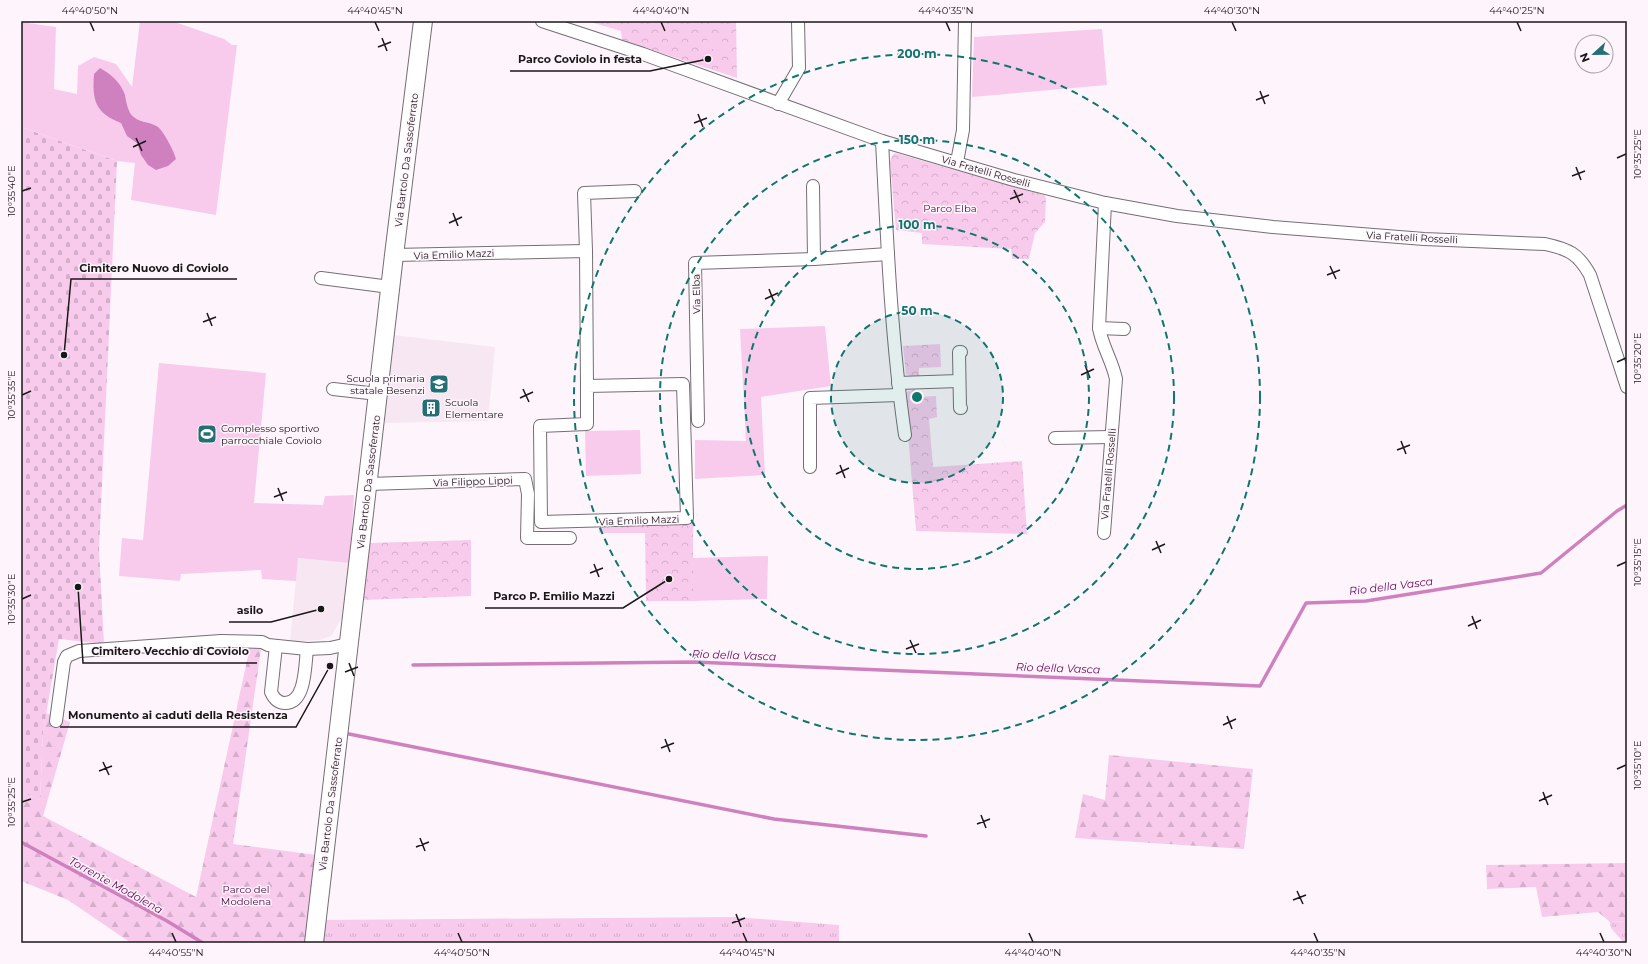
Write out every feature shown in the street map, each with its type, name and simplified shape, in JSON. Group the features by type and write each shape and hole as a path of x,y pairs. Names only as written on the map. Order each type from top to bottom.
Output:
{"street":[{"name":"Via Bartolo Da Sassoferrato","path":"314,943 390,287 423,21"},
{"name":"Via Fratelli Rosselli","path":"542,21 643,54 882,141 1014,180 1104,202 1170,215 1251,225 1424,239 1545,244 1563,248 1579,259 1590,275 1627,387"},
{"path":"778,104 799,68 798,21"},
{"path":"957,162 963,130 965,21"},
{"path":"882,141 888,254 899,389 905,435"},
{"path":"813,186 814,259"},
{"name":"Via Emilio Mazzi","path":"587,386 683,384 687,518 541,522 540,426 587,424 586,251 584,193 635,191"},
{"name":"Via Fratelli Rosselli","path":"1104,202 1099,328 1101,338 1112,361 1116,379 1104,533"},
{"name":"Via Emilio Mazzi","path":"394,255 586,251"},
{"name":"Via Elba","path":"698,421 695,263 814,259 888,254"},
{"path":"321,278 390,287"},
{"path":"1099,328 1124,329"},
{"path":"960,352 959,381 961,408"},
{"path":"810,467 810,398 959,381"},
{"path":"333,389 378,394"},
{"path":"1055,438 1111,437"},
{"name":"Via Filippo Lippi","path":"368,484 525,479 528,494 527,538 570,538"},
{"path":"56,721 61,673 67,656 72,652 221,641 262,642 276,646 307,649 330,648 348,644"},
{"path":"276,646 271,692 278,701 284,703 291,702 300,695 307,649"}],"shaded area":[{"path":"100,68 112,76 121,87 125,95 129,111 133,117 140,121 155,125 163,133 176,159 168,166 156,170 148,165 141,155 137,143 127,136 121,123 112,119 101,110 97,104 94,91 94,74"},
{"name":"Scuola primaria statale Besenzi","path":"393,335 495,347 488,421 383,423"},
{"path":"298,558 350,563 342,618 331,636 320,640 290,642"}],"green space":[{"path":"140,21 172,21 224,39 232,45 237,45 216,215 131,200 135,163 117,161 21,127 21,22 56,27 54,89 77,94 78,66 94,57 116,64 132,87"},
{"path":"587,21 736,21 737,78 622,40 621,31"},
{"path":"1102,29 1107,85 972,97 974,37"},
{"path":"708,37 724,42 722,52 706,47"},
{"path":"21,127 117,161 99,549 104,644 59,639 43,732 40,800 21,792"},
{"name":"Parco Elba","path":"895,153 1044,195 1046,198 1045,222 1035,233 1029,259 1012,259 1011,249 922,244 922,233 896,230 890,162"},
{"path":"825,326 831,386 761,397 765,475 695,479 695,440 746,441 740,329"},
{"path":"940,344 941,367 919,368 919,376 910,376 906,374 903,346"},
{"name":"Complesso sportivo parrocchiale Coviolo","path":"159,363 266,373 254,503 323,505 325,496 354,495 350,563 298,558 296,581 262,579 261,570 181,574 180,581 119,576 122,538 143,540"},
{"path":"915,388 916,397 936,396 937,417 929,419 933,467 1022,461 1027,534 916,531 905,398 907,392"},
{"path":"640,430 641,474 586,476 585,431"},
{"path":"687,518 693,520 693,601 646,601 645,533 599,533 600,521"},
{"path":"471,540 471,596 362,600 368,543"},
{"path":"768,556 767,599 693,601 693,558"},
{"name":"Parco del Modolena","path":"251,642 262,642 233,844 324,856 314,943 131,943 68,900 21,881 21,792 40,800 43,732 46,713 70,722 43,816 196,897"},
{"path":"1109,755 1253,769 1244,849 1075,838 1083,794 1105,800"},
{"path":"1627,863 1627,921 1610,922 1598,912 1542,917 1536,887 1487,889 1486,865"},
{"path":"735,917 839,925 839,943 314,943 317,920"},
{"path":"1627,921 1627,943 1624,943 1611,928 1610,922"}],"waterway":[{"name":"Rio della Vasca","path":"413,665 694,662 1260,686 1306,603 1366,601 1541,573 1617,511 1627,505"},
{"path":"349,734 774,819 926,836"},
{"name":"Torrente Modolena","path":"21,842 167,921 203,943"}],"place":[{"name":"Parco Coviolo in festa","path":"708,59"},
{"name":"Cimitero Nuovo di Coviolo","path":"64,355"},
{"name":"Scuola primaria statale Besenzi","path":"439,384"},
{"name":"Scuola Elementare","path":"431,408"},
{"name":"Complesso sportivo parrocchiale Coviolo","path":"207,434"},
{"name":"Parco P. Emilio Mazzi","path":"669,579"},
{"name":"Cimitero Vecchio di Coviolo","path":"78,587"},
{"name":"asilo","path":"321,609"},
{"name":"Monumento ai caduti della Resistenza","path":"330,666"}]}
